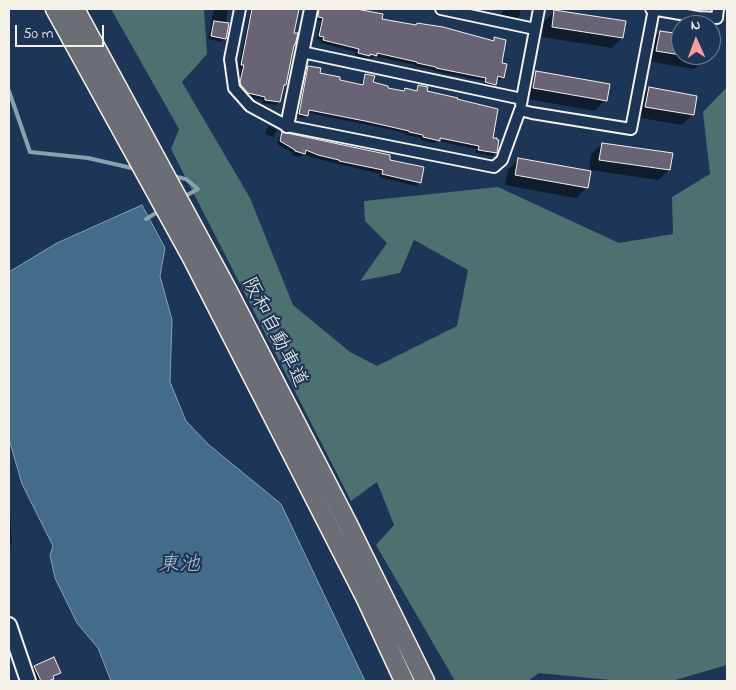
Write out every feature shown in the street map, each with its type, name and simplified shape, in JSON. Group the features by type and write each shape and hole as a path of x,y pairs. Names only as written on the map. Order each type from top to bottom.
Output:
{"highway":[{"name":"阪和自動車道","path":"55,9 151,166"},
{"name":"阪和自動車道","path":"75,9 151,166 344,516 425,681"},
{"name":"阪和自動車道","path":"199,255 362,590 404,681"}],"main road":[{"path":"9,625 28,681"}],"street":[{"path":"240,9 230,59 234,88 250,106 287,126 494,167 502,160 520,110 539,9"},
{"path":"287,126 311,9"},
{"path":"441,9 535,29"},
{"path":"520,110 631,129 653,9 698,17 717,18 718,9"},
{"path":"302,52 522,99"}],"green space":[{"path":"111,9 204,9 207,54 182,82 250,198 293,305 350,352 377,366 457,326 468,270 414,240 400,273 360,281 387,243 365,221 364,201 498,187 619,243 673,234 672,197 710,174 703,112 726,88 727,665 672,681 620,681 539,673 528,681 455,681 376,545 394,525 377,482 351,501 171,149 179,129"}],"water":[{"name":"東池","path":"142,205 165,248 160,276 172,320 170,382 186,421 209,445 281,504 365,681 111,681 98,648 77,623 55,578 50,555 53,546 22,484 9,439 9,272 57,243"}],"building":[{"path":"252,9 299,9 294,33 298,33 286,85 284,85 280,102 265,100 265,97 248,93 240,82 244,65 241,65"},
{"path":"319,9 356,9 383,14 382,19 416,25 417,23 443,27 494,41 494,37 506,40 502,63 507,64 504,78 498,76 496,85 485,82 486,78 377,53 377,56 370,54 370,56 358,53 359,49 323,40 324,37 319,36 323,18 318,17"},
{"path":"554,10 626,21 623,38 552,27"},
{"path":"214,21 229,23 226,39 211,36"},
{"path":"660,31 671,33 671,53 656,51"},
{"path":"308,66 321,68 320,73 340,77 340,80 363,85 365,74 375,76 373,82 388,86 388,88 404,91 405,88 417,91 418,85 428,87 427,91 498,109 493,138 499,140 497,153 478,150 479,146 440,138 440,141 409,131 365,121 309,110 308,116 299,114"},
{"path":"536,71 610,84 607,101 533,88"},
{"path":"649,87 697,96 694,115 645,107"},
{"path":"282,132 390,155 390,160 424,167 421,183 382,174 383,170 339,161 306,150 305,154 295,151 280,141"},
{"path":"602,143 673,153 670,170 599,160"},
{"path":"518,158 591,171 588,188 515,175"},
{"path":"54,657 61,673 53,676 54,679 41,681 34,666"}],"waterway":[{"path":"9,91 30,152 88,158 136,169"},
{"path":"172,176 186,179 198,189 182,198"},
{"path":"146,219 161,210"}]}
